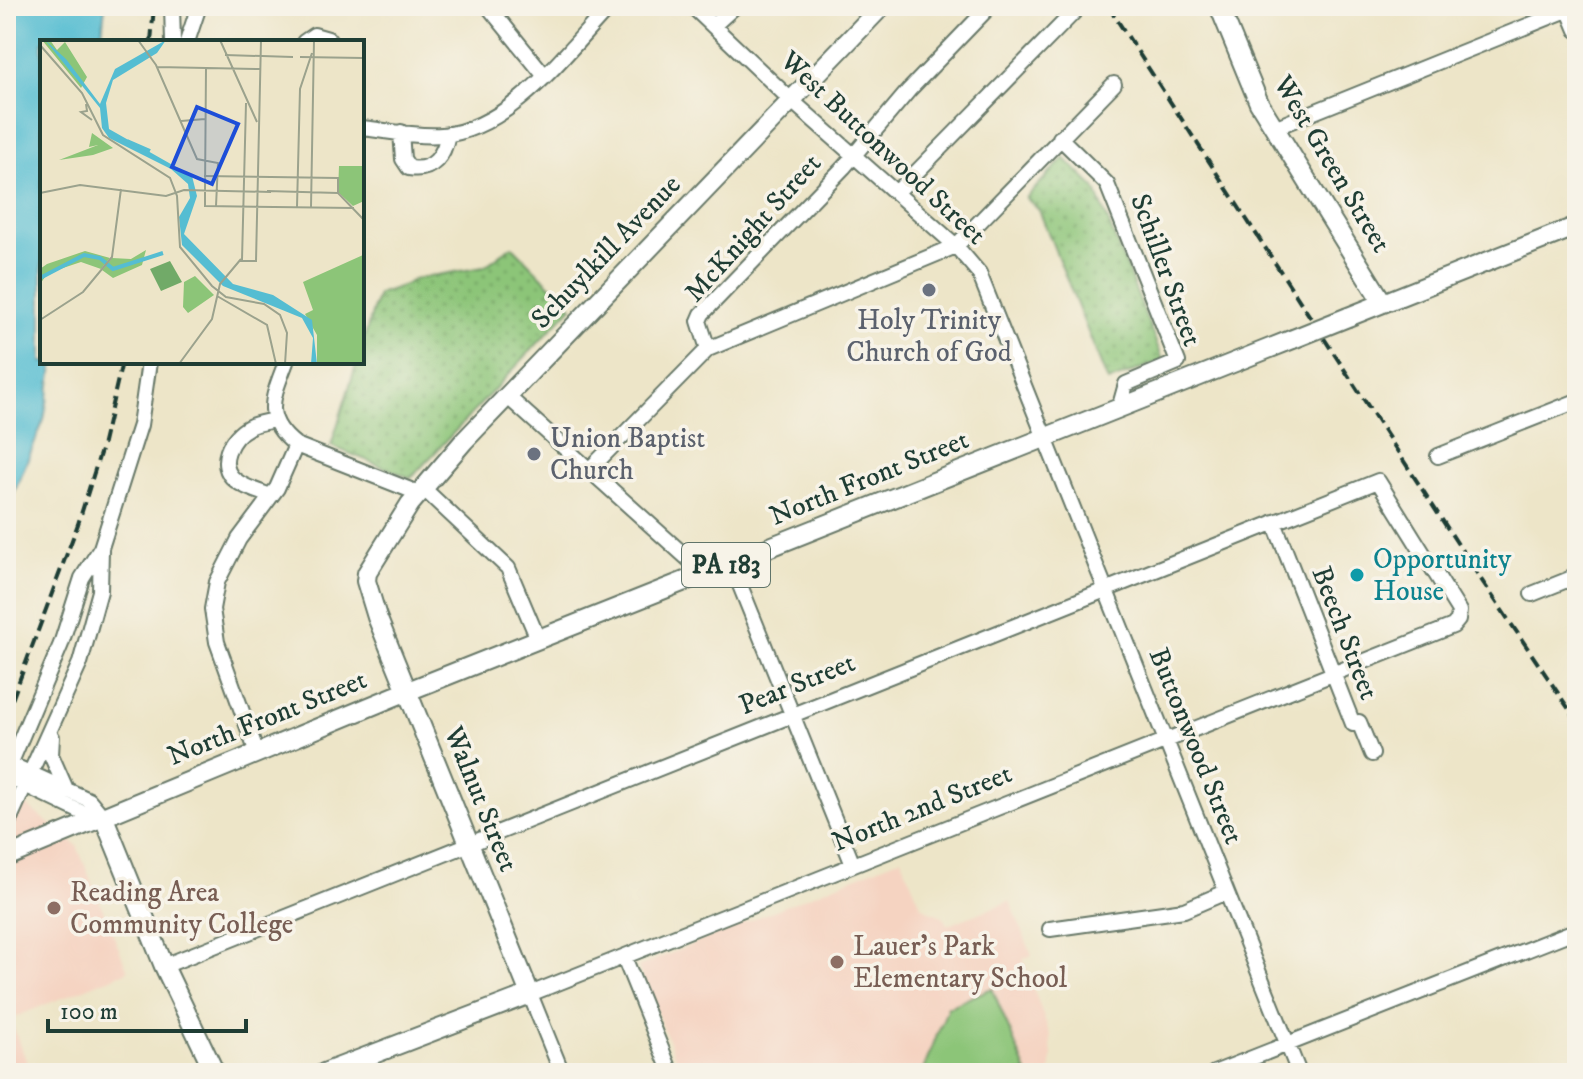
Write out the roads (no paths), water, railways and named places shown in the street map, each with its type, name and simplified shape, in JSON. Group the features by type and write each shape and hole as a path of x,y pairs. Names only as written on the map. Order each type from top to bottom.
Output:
{"main road":[{"name":"Schuylkill Avenue","path":"383,546 421,490 507,396 882,6"},
{"name":"West Green Street","path":"1219,6 1259,103 1383,303"},
{"name":"North Front Street","path":"6,857 407,691 1577,226"},
{"name":"Walnut Street","path":"383,546 367,573 366,581 377,617 530,994"},
{"path":"104,818 164,966 215,1073"},
{"name":"North 2nd Street","path":"324,1073 530,994"},
{"path":"194,1032 206,1073"}],"street":[{"path":"172,6 173,40"},
{"path":"188,40 199,6"},
{"path":"488,6 544,75"},
{"path":"364,128 448,134 484,124 506,111 610,6"},
{"name":"West Buttonwood Street","path":"692,6 791,100 956,246 979,273 1045,438"},
{"path":"713,26 735,6"},
{"name":"McKnight Street","path":"708,349 699,321 702,314 990,6"},
{"path":"1274,128 1571,7 1577,30"},
{"path":"896,193 1076,10"},
{"path":"307,40 314,35 329,40"},
{"path":"956,246 1114,84"},
{"path":"401,132 403,159 409,168 417,169 438,162 445,151 448,134"},
{"name":"Schiller Street","path":"1060,138 1107,184 1178,362 1126,384 1119,409"},
{"name":"McKnight Street","path":"589,470 708,349 956,246"},
{"path":"104,818 81,812 7,771 61,644 82,578 101,548 140,425 149,364"},
{"path":"285,364 275,391 274,420 285,437 296,445 421,490 508,568 538,639"},
{"path":"507,396 704,573"},
{"path":"1438,456 1577,401"},
{"path":"271,496 238,483 229,475 225,460 229,445 250,426 274,420"},
{"name":"Buttonwood Street","path":"1045,438 1299,1073"},
{"path":"257,753 217,642 212,609 217,582 239,539 271,496 296,445"},
{"name":"Pear Street","path":"164,966 1378,481 1420,545"},
{"name":"Beech Street","path":"1274,522 1353,724 1359,722 1372,754"},
{"name":"North 2nd Street","path":"530,994 1453,626 1458,620 1459,611 1420,545"},
{"path":"6,827 80,663 100,591 101,548"},
{"path":"731,563 853,865"},
{"path":"1532,594 1577,576"},
{"path":"53,727 51,755 66,789"},
{"path":"28,780 66,789 89,800 104,818"},
{"path":"1050,929 1184,910 1226,892"},
{"path":"1214,1073 1577,930"},
{"path":"624,957 671,1073"},
{"name":"Walnut Street","path":"530,994 562,1073"}],"water":[{"path":"6,6 105,6 101,40 40,40 40,364 54,364 44,420 6,512"}],"railway":[{"path":"151,40 154,6"},
{"path":"1108,6 1474,569 1577,721"},
{"path":"6,716 78,524 102,447 122,364"}],"place":[{"name":"Holy Trinity Church of God","path":"929,290"},
{"name":"Union Baptist Church","path":"534,454"},
{"name":"Opportunity House","path":"1357,575"},
{"name":"Reading Area Community College","path":"54,908"},
{"name":"Lauer's Park Elementary School","path":"837,962"}]}
